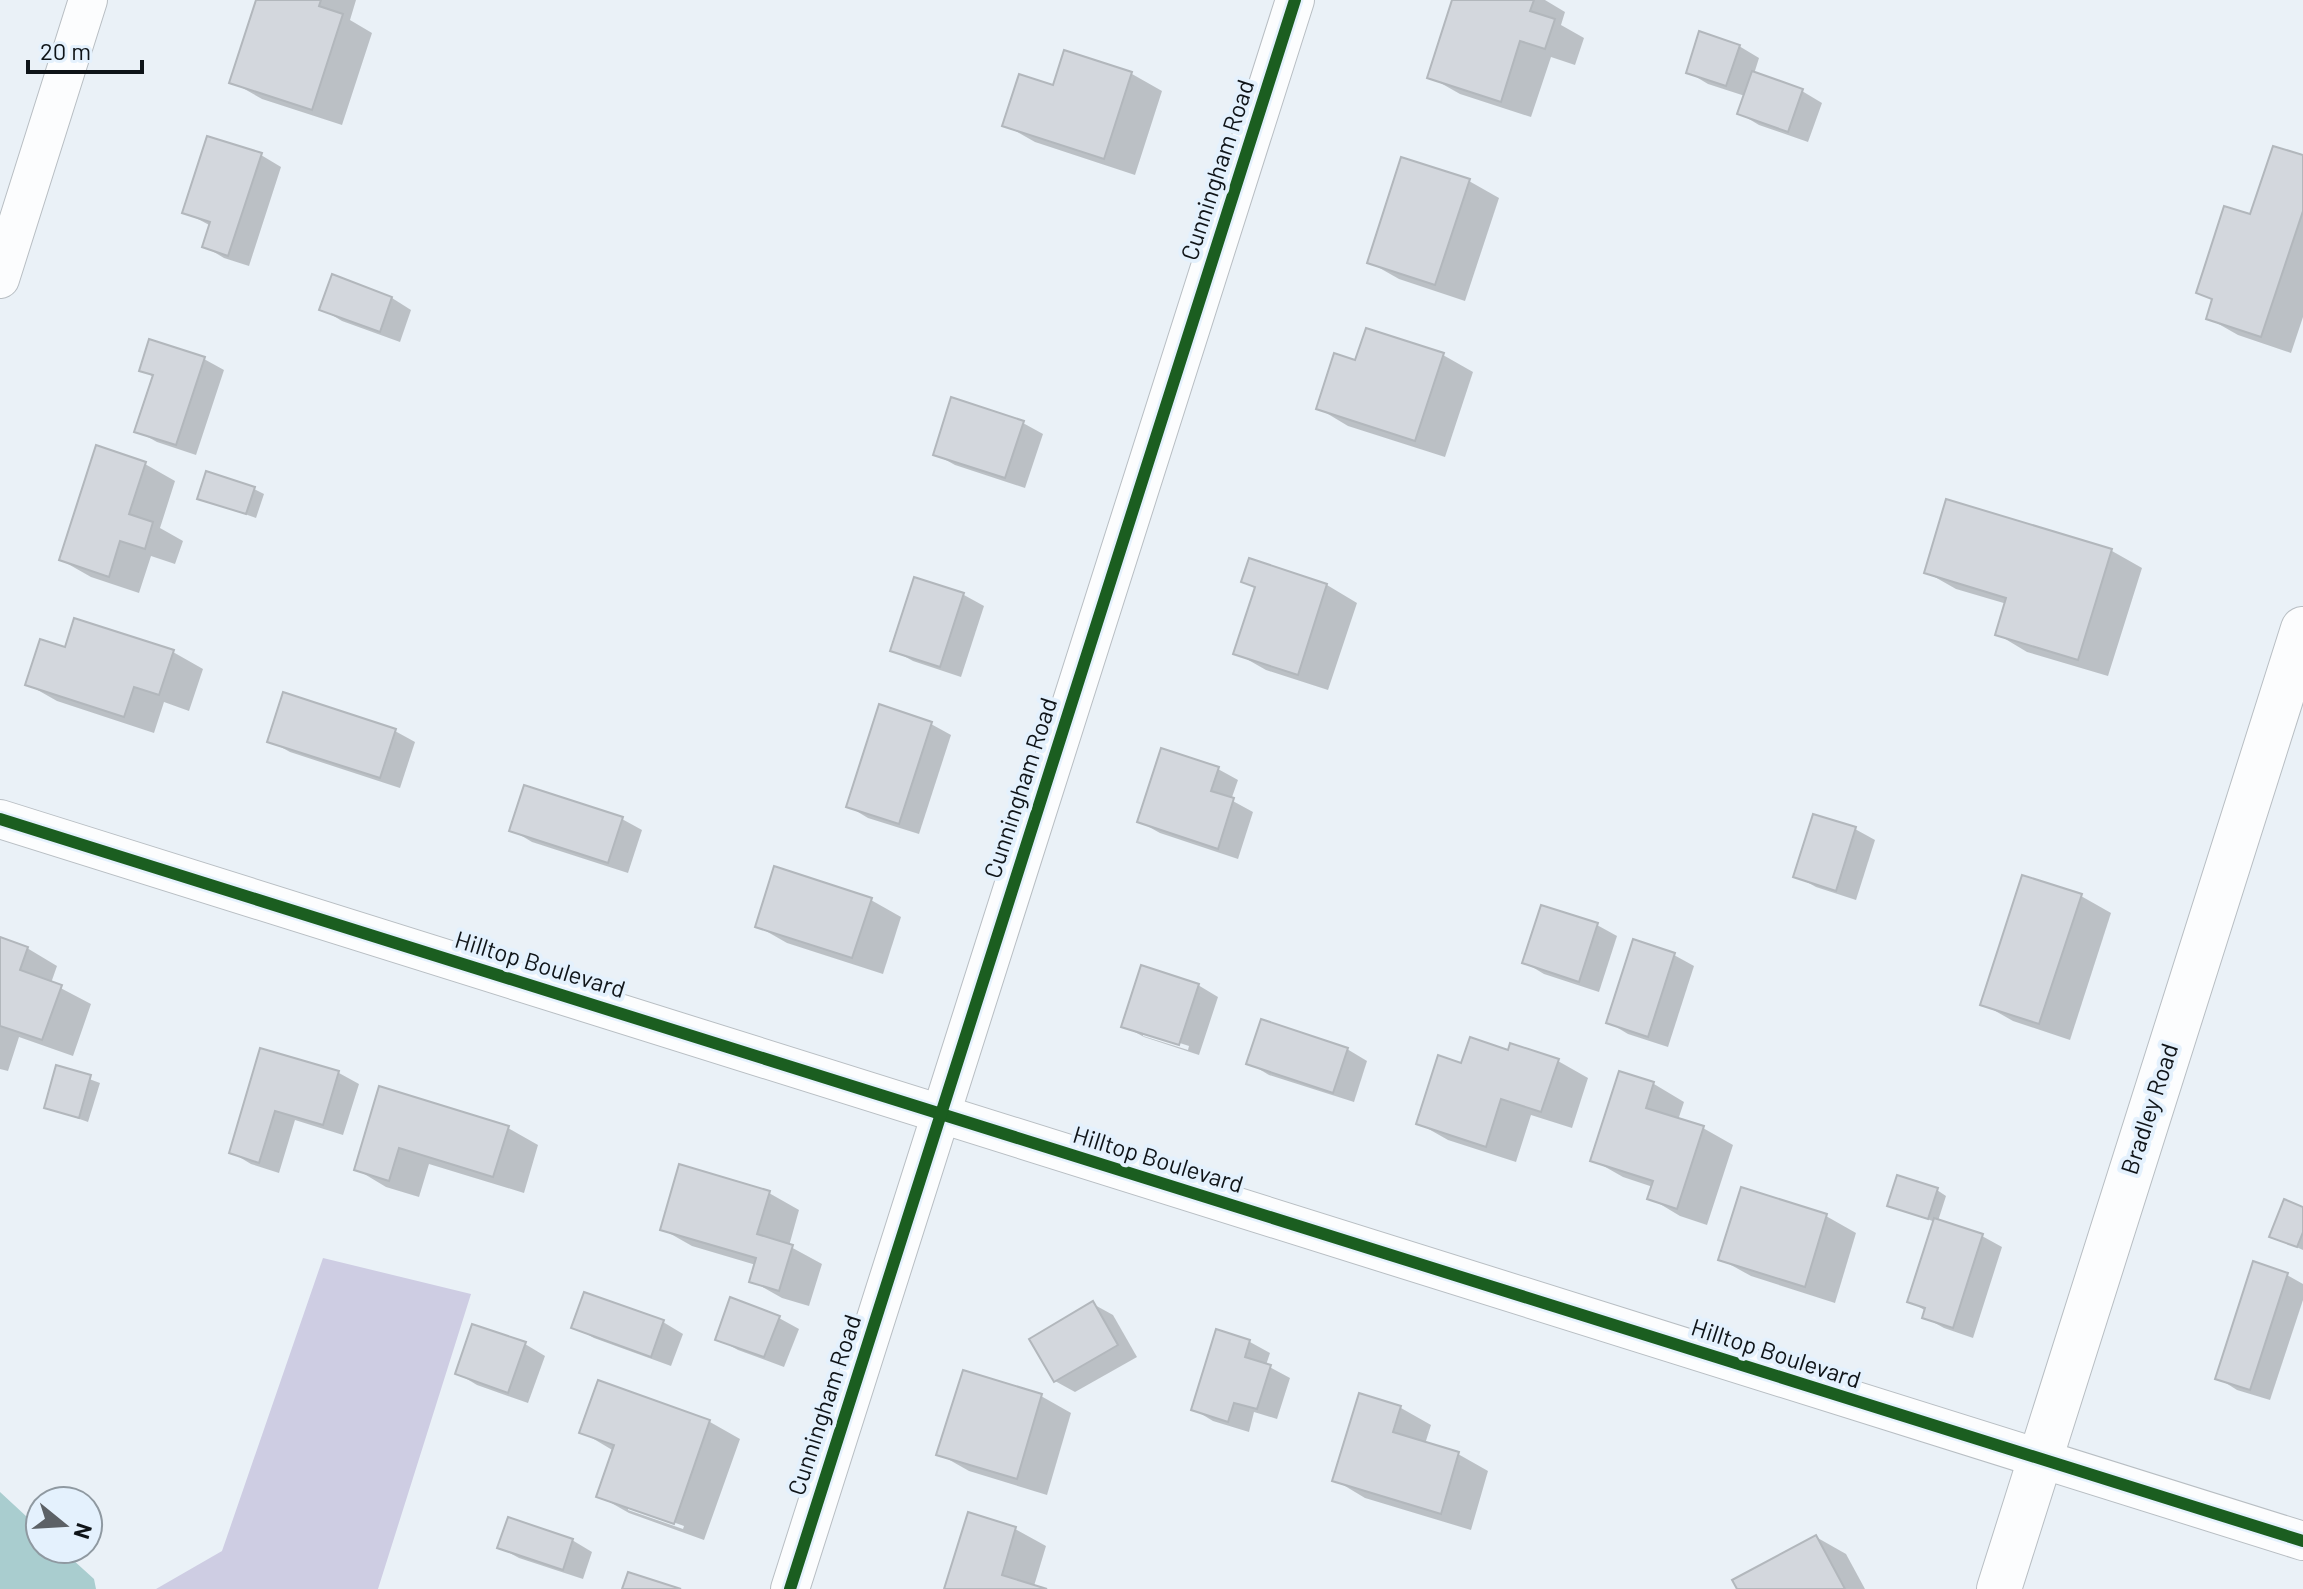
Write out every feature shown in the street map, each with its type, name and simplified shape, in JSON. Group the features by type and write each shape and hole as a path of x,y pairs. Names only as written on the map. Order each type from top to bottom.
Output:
{"street":[{"path":"0,279 88,0"},
{"name":"Cunningham Road","path":"790,1589 1295,0"},
{"name":"Bradley Road","path":"1999,1589 2303,629"},
{"name":"Hilltop Boulevard","path":"0,819 2303,1541"}],"shaded area":[{"path":"323,1258 471,1294 378,1589 156,1589 222,1551"},
{"path":"0,1492 24,1514 24,1565 79,1565 94,1579 96,1589 0,1589"}],"building":[{"path":"256,0 321,0 319,6 343,14 312,110 229,83"},
{"path":"1452,0 1534,0 1530,11 1555,19 1545,49 1520,41 1501,102 1427,78"},
{"path":"1699,31 1740,45 1726,86 1686,73"},
{"path":"1064,50 1132,72 1104,159 1002,126 1019,74 1053,85"},
{"path":"1752,71 1803,89 1788,132 1737,114"},
{"path":"207,136 262,153 228,256 202,247 210,222 182,213"},
{"path":"2273,146 2303,155 2303,211 2261,337 2206,319 2212,299 2196,293 2224,206 2250,214"},
{"path":"1401,157 1470,179 1435,285 1367,263"},
{"path":"332,274 392,297 380,332 319,310"},
{"path":"1366,328 1444,353 1415,441 1316,409 1334,353 1355,360"},
{"path":"149,339 205,357 176,445 134,432 153,375 139,371"},
{"path":"951,397 1024,421 1005,478 933,455"},
{"path":"96,445 146,462 129,514 153,522 145,549 120,541 109,577 59,560"},
{"path":"206,471 255,487 246,514 197,499"},
{"path":"1946,499 2112,549 2078,660 1995,635 2006,598 1924,573"},
{"path":"1249,558 1327,584 1298,675 1233,654 1255,587 1241,582"},
{"path":"914,577 964,593 940,667 890,651"},
{"path":"74,618 174,650 159,695 134,687 124,717 25,685 40,639 65,647"},
{"path":"283,692 396,729 380,778 267,742"},
{"path":"879,704 932,722 899,824 846,807"},
{"path":"1161,748 1219,767 1211,791 1234,798 1218,849 1137,822"},
{"path":"524,785 623,817 608,863 509,831"},
{"path":"1813,814 1856,827 1836,891 1793,877"},
{"path":"774,866 872,898 852,958 755,927"},
{"path":"2022,875 2082,894 2039,1024 1980,1005"},
{"path":"1541,905 1598,923 1579,982 1522,963"},
{"path":"0,937 28,947 20,970 62,985 42,1040 0,1026"},
{"path":"1633,939 1675,953 1648,1037 1606,1023"},
{"path":"1141,965 1199,984 1179,1045 1121,1027"},
{"path":"1261,1019 1348,1048 1333,1093 1246,1064"},
{"path":"1470,1037 1508,1050 1510,1043 1559,1059 1541,1112 1501,1099 1486,1147 1416,1124 1438,1055 1461,1063"},
{"path":"260,1048 339,1071 323,1125 275,1111 259,1163 229,1153"},
{"path":"56,1065 91,1075 79,1118 44,1108"},
{"path":"1619,1071 1654,1082 1646,1108 1704,1126 1677,1209 1647,1199 1653,1181 1590,1161"},
{"path":"379,1086 509,1126 493,1177 399,1148 389,1181 354,1170"},
{"path":"679,1164 770,1191 757,1234 793,1245 779,1291 749,1282 756,1258 660,1230"},
{"path":"1897,1175 1938,1188 1928,1219 1887,1206"},
{"path":"1741,1187 1827,1214 1805,1287 1718,1260"},
{"path":"2284,1199 2303,1207 2303,1232 2297,1247 2269,1237"},
{"path":"1934,1218 1983,1234 1953,1328 1922,1318 1925,1308 1907,1302"},
{"path":"2253,1261 2288,1273 2250,1390 2215,1379"},
{"path":"584,1292 664,1320 651,1357 571,1328"},
{"path":"730,1297 780,1316 764,1357 715,1340"},
{"path":"1093,1301 1118,1345 1054,1382 1029,1339"},
{"path":"472,1324 526,1342 508,1393 455,1374"},
{"path":"1216,1329 1250,1340 1245,1357 1271,1365 1257,1409 1234,1403 1228,1422 1191,1410"},
{"path":"963,1370 1042,1394 1017,1479 936,1455"},
{"path":"598,1380 710,1420 674,1524 596,1497 614,1445 579,1433"},
{"path":"1359,1393 1401,1406 1393,1432 1459,1452 1441,1514 1332,1481"},
{"path":"968,1512 1016,1527 1002,1575 1047,1589 944,1589"},
{"path":"508,1517 573,1539 563,1570 497,1548"},
{"path":"1816,1535 1845,1589 1737,1589 1732,1580"},
{"path":"628,1572 681,1589 622,1589"}],"cycle path":[{"path":"790,1589 1295,0"},
{"path":"0,819 2303,1541"}]}
